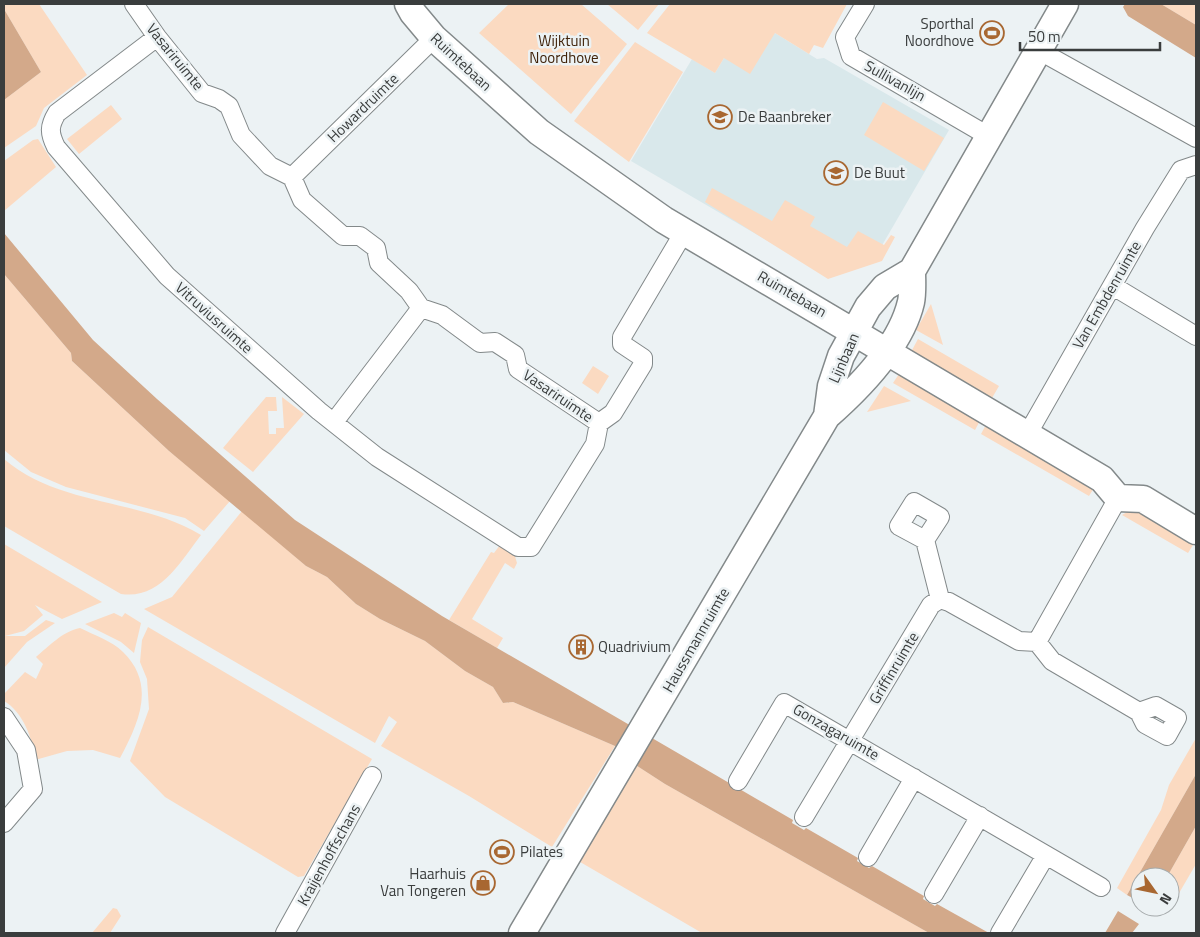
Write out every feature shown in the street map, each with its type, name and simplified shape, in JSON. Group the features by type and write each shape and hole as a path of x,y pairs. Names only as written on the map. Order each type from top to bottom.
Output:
{"street":[{"name":"Vasariruimte","path":"134,4 157,37 202,93 219,99 229,106 241,135 270,166 292,177"},
{"name":"Sullivanlijn","path":"865,4 845,37 851,56 990,137"},
{"name":"Lijnbaan","path":"827,416 831,386 841,356 868,307 885,287 912,270 1065,4"},
{"name":"Ruimtebaan","path":"405,7 434,38 539,132 664,220 1102,478 1118,498"},
{"name":"Vitruviusruimte","path":"157,37 57,113 51,123 50,136 88,185 167,276 334,422 377,457 518,548 531,547 595,444 599,423"},
{"name":"Howardruimte","path":"292,177 434,38"},
{"path":"1038,50 1196,138"},
{"name":"Van Embdenruimte","path":"1028,435 1181,170 1196,164"},
{"path":"292,177 302,200 343,236 360,236 376,248 379,263 409,291 421,308 334,422"},
{"path":"599,423 613,413 643,364 643,358 622,344 622,338 684,232"},
{"name":"Lijnbaan","path":"827,416 872,374 901,326 911,301 912,270"},
{"path":"1113,286 1196,336"},
{"name":"Vasariruimte","path":"421,308 442,316 480,343 495,342 514,355 518,369 599,423"},
{"name":"Haussmannruimte","path":"522,933 562,862 644,727 827,416"},
{"path":"1037,642 1118,498 1143,499 1196,531"},
{"path":"925,540 940,599 1019,640 1037,642 1052,661 1138,712"},
{"name":"Griffinruimte","path":"804,817 931,605 940,599"},
{"name":"Gonzagaruimte","path":"738,781 784,703 1101,887"},
{"path":"4,717 26,750 32,789 4,823"},
{"name":"Kraijenhoffschans","path":"285,933 372,776"},
{"path":"868,857 914,778"},
{"path":"934,894 980,816"},
{"path":"1000,933 1046,855"}],"shaded area":[{"path":"1125,4 1161,4 1196,25 1196,58 1128,16 1123,7"},
{"path":"4,9 41,72 4,100"},
{"name":"De Buut","path":"775,33 817,59 824,58 949,130 877,254 821,272 631,161 692,59 715,73 724,58"},
{"path":"4,233 93,340 295,520 442,616 793,820 792,823 804,830 806,828 858,858 857,861 869,868 872,866 924,896 923,899 935,906 937,904 989,933 929,933 665,784 631,762 615,746 513,702 503,703 493,687 465,671 425,641 380,619 356,604 327,577 306,566 169,451 72,361 71,353 4,274"},
{"path":"1196,774 1196,826 1173,867 1143,867"},
{"path":"1118,911 1139,924 1132,933 1105,933"}],"green space":[{"path":"4,4 39,4 87,75 44,108 36,126 4,148 4,100 41,72 4,9"},
{"name":"Wijktuin Noordhove","path":"509,4 581,4 627,44 571,114 479,33"},
{"name":"Wijktuin Noordhove","path":"607,4 659,4 638,30"},
{"path":"670,4 847,4 823,48 814,45 809,54 775,33 750,74 724,58 715,73 647,33"},
{"path":"1161,4 1196,5 1196,25"},
{"path":"635,42 683,72 629,162 574,121"},
{"path":"883,102 944,138 924,171 864,135"},
{"path":"111,105 122,119 79,154 67,139"},
{"path":"38,139 56,167 4,211 4,161 33,140"},
{"path":"712,188 772,221 785,200 815,217 810,226 847,247 858,231 884,245 891,235 895,237 882,261 828,279 705,202"},
{"path":"4,274 71,353 72,361 169,451 230,501 204,531 185,518 66,487 31,472 4,450"},
{"path":"931,304 943,345 916,330"},
{"path":"918,339 999,386 992,398 911,352"},
{"path":"593,366 609,376 598,394 582,383"},
{"path":"901,371 982,417 975,430 893,383"},
{"path":"884,386 911,401 867,412"},
{"path":"266,397 276,397 277,411 268,411 269,434 276,434 276,428 284,428 282,397 304,414 253,472 223,448"},
{"path":"988,421 1097,483 1089,496 981,434"},
{"path":"4,459 26,475 50,486 152,514 177,523 201,535 177,567 158,585 147,591 135,594 121,594 4,526"},
{"path":"1136,507 1195,542 1188,553 1122,515"},
{"path":"242,511 306,566 327,577 356,604 380,619 425,641 465,671 493,687 503,703 513,702 615,746 552,847 469,796 381,746 397,722 389,716 375,743 144,609 172,597"},
{"path":"4,544 102,602 62,619 35,605 43,615 24,631 5,636 25,636 46,620 55,623 27,642 4,668"},
{"path":"500,545 514,553 517,563 514,569 505,563 472,619 503,638 497,648 449,620 491,552 494,553"},
{"path":"114,613 122,617 125,613 141,623 134,653 121,642 85,624"},
{"path":"148,627 372,759 304,876 298,877 165,797 130,761 149,709 147,679 140,662 142,640"},
{"path":"80,628 114,645 123,652 133,665 142,691 138,718 120,758 93,750 67,751 35,760 32,743 26,727 17,712 4,701 4,694 25,672 36,679 43,664 36,657 68,632"},
{"path":"1196,738 1196,774 1143,867 1130,867 1130,890 1127,895 1117,888 1161,810 1169,785"},
{"path":"631,762 665,784 929,933 702,933 575,859"},
{"path":"1196,826 1196,864 1180,891 1180,867 1173,867"},
{"path":"113,908 117,909 121,916 110,933 92,933"}],"place":[{"name":"Sporthal Noordhove","path":"992,33"},
{"name":"De Baanbreker","path":"720,117"},
{"name":"De Buut","path":"836,173"},
{"name":"Quadrivium","path":"581,647"},
{"name":"Pilates","path":"502,852"},
{"name":"Haarhuis Van Tongeren","path":"483,883"}]}
